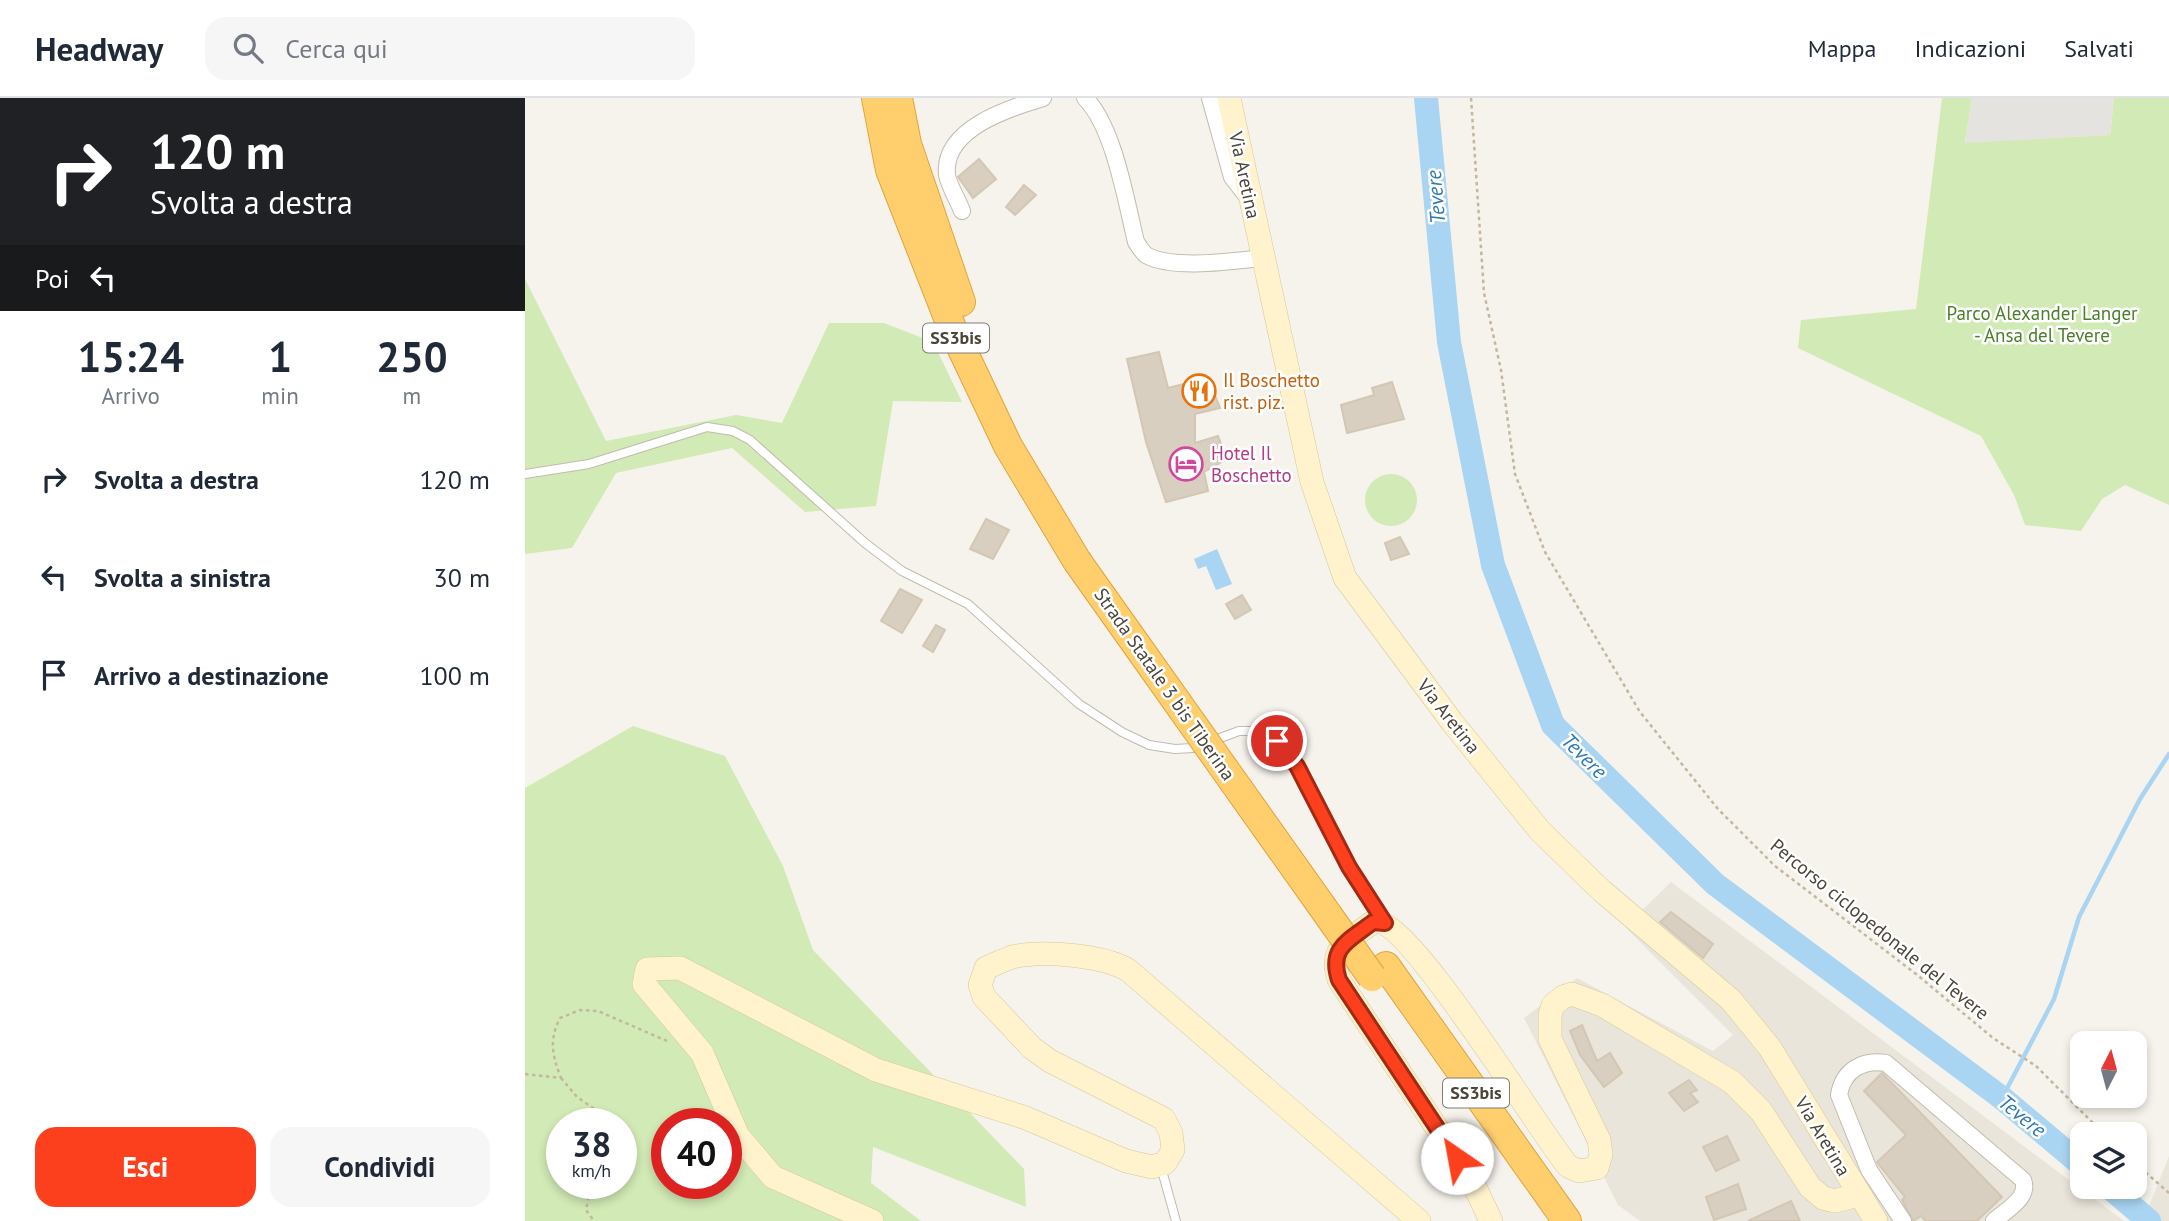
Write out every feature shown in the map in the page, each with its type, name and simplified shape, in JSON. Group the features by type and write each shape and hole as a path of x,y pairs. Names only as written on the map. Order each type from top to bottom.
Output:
{"highway":[{"name":"Strada Statale 3 bis Tiberina","path":"876,98 890,170 952,328 1008,446 1379,971 1546,1221"},
{"name":"Strada Statale 3 bis Tiberina","path":"898,98 907,144 967,321 1085,556"},
{"name":"Strada Statale 3 bis Tiberina","path":"1379,971 1567,1221"}],"street":[{"path":"962,211 947,175 951,149 967,132 1043,98"},
{"path":"1085,98 1095,109 1106,133 1136,242 1145,254 1166,260 1218,262 1262,258"},
{"path":"1210,98 1232,177 1251,201"},
{"name":"Via Aretina","path":"1229,98 1312,482 1345,578 1452,722 1540,831 1602,891 1731,1000 1770,1048 1876,1221"},
{"path":"1491,1221 1472,1181 1339,980 1335,958 1339,949 1373,922 1385,923 1429,968 1568,1166 1579,1171 1597,1168 1601,1154 1598,1140 1550,1039 1548,1027 1553,1005 1563,996 1572,994 1602,1004 1732,1082 1761,1111 1810,1187 1823,1198 1835,1200 1858,1195"},
{"path":"873,1221 773,1177 738,1136 702,1053 644,984 647,969 680,968 876,1070 1026,1118 1126,1161 1152,1167 1161,1164 1173,1150 1171,1133 1164,1119 1050,1061 1032,1048 984,997 981,976 986,968 1013,957 1096,958 1121,966 1419,1221"},
{"path":"1903,1221 1869,1170 1839,1094 1841,1083 1859,1065 1872,1061 1886,1063 2022,1180 2025,1187 2023,1196 1994,1221"}],"lane":[{"path":"525,474 590,464 707,426 733,431 750,440 865,543 902,571 968,604 1079,704 1122,732 1149,745 1175,749 1193,748 1239,731 1254,731 1277,741 1297,766 1349,867 1385,923"},
{"path":"1161,1164 1176,1221"}],"path":[{"name":"Percorso ciclopedonale del Tevere","path":"1471,98 1484,293 1501,370 1515,474 1545,552 1640,712 1719,809 1775,866 2016,1054 2036,1066 2092,1122"},
{"path":"593,1108 577,1097 561,1077 552,1055 553,1033 560,1018 580,1010 598,1011 677,1045"},
{"path":"525,1074 561,1077"},
{"path":"2147,1174 2169,1193"},
{"path":"588,1199 586,1210 594,1221"}],"shaded area":[{"path":"1972,98 2114,98 2110,135 1965,143"},
{"path":"1671,882 2070,1181 2070,1199 2095,1199 2124,1221 1640,1221 1618,1205 1524,1018 1577,978 1713,1051 1733,1035 1625,927"},
{"path":"2169,1156 2169,1221 2143,1221"}],"green space":[{"name":"Parco Alexander Langer - Ansa del Tevere","path":"1942,98 1972,98 1965,142 2110,135 2114,98 2169,98 2169,505 2125,485 2102,499 2081,531 2025,525 2014,495 1981,436 1798,348 1801,320 1916,309"},
{"path":"525,279 606,441 736,415 782,423 829,323 884,323 933,342 962,402 893,401 876,506 805,512 732,448 616,473 572,548 525,554"},
{"path":"1391,474 1401,476 1409,482 1415,490 1415,510 1409,518 1401,524 1391,526 1381,524 1373,518 1367,510 1365,500 1367,490 1373,482 1381,476"},
{"path":"633,726 725,756 783,866 813,950 1024,1169 1026,1207 873,1147 871,1183 921,1221 525,1221 525,788"}],"water":[{"path":"1217,549 1232,584 1216,590 1206,566 1198,569 1194,559"}],"building":[{"path":"979,159 996,179 973,198 958,177"},
{"path":"1024,185 1036,195 1015,215 1006,207"},
{"path":"1159,352 1168,388 1208,378 1220,408 1195,414 1195,443 1218,436 1227,459 1204,472 1208,491 1166,502 1146,442 1127,359"},
{"path":"1392,382 1404,419 1347,433 1341,405 1374,395 1372,388"},
{"path":"986,519 1009,530 993,559 970,549"},
{"path":"1400,537 1409,554 1391,560 1385,543"},
{"path":"900,589 922,600 902,633 881,621"},
{"path":"1242,595 1251,610 1235,619 1226,604"},
{"path":"936,625 945,630 933,652 923,646"},
{"path":"1671,912 1713,944 1703,958 1660,922"},
{"path":"1582,1025 1597,1061 1610,1053 1622,1073 1604,1087 1580,1055 1570,1031"},
{"path":"1882,1073 2002,1197 1977,1221 1926,1221 1921,1216 1913,1221 1902,1200 1905,1197 1877,1162 1906,1135 1864,1091"},
{"path":"1689,1080 1697,1090 1690,1093 1698,1102 1684,1111 1669,1093"},
{"path":"1727,1136 1739,1160 1716,1171 1703,1147"},
{"path":"1738,1184 1746,1209 1714,1220 1706,1197"},
{"path":"1791,1201 1800,1221 1748,1221"}],"waterway":[{"name":"Tevere","path":"1426,98 1449,342 1493,565 1553,725 1715,884 2002,1098 2070,1155"},
{"path":"2002,1098 2054,999 2079,917 2140,799 2169,754"},
{"name":"Tevere","path":"2123,1199 2149,1221"}],"place":[{"name":"Il Boschetto rist. piz.","path":"1199,391"},
{"name":"Hotel Il Boschetto","path":"1186,464"}],"route":[{"path":"1277,741 1297,766 1349,867 1385,923 1373,922 1339,949 1335,958 1339,980 1457,1158"}]}
